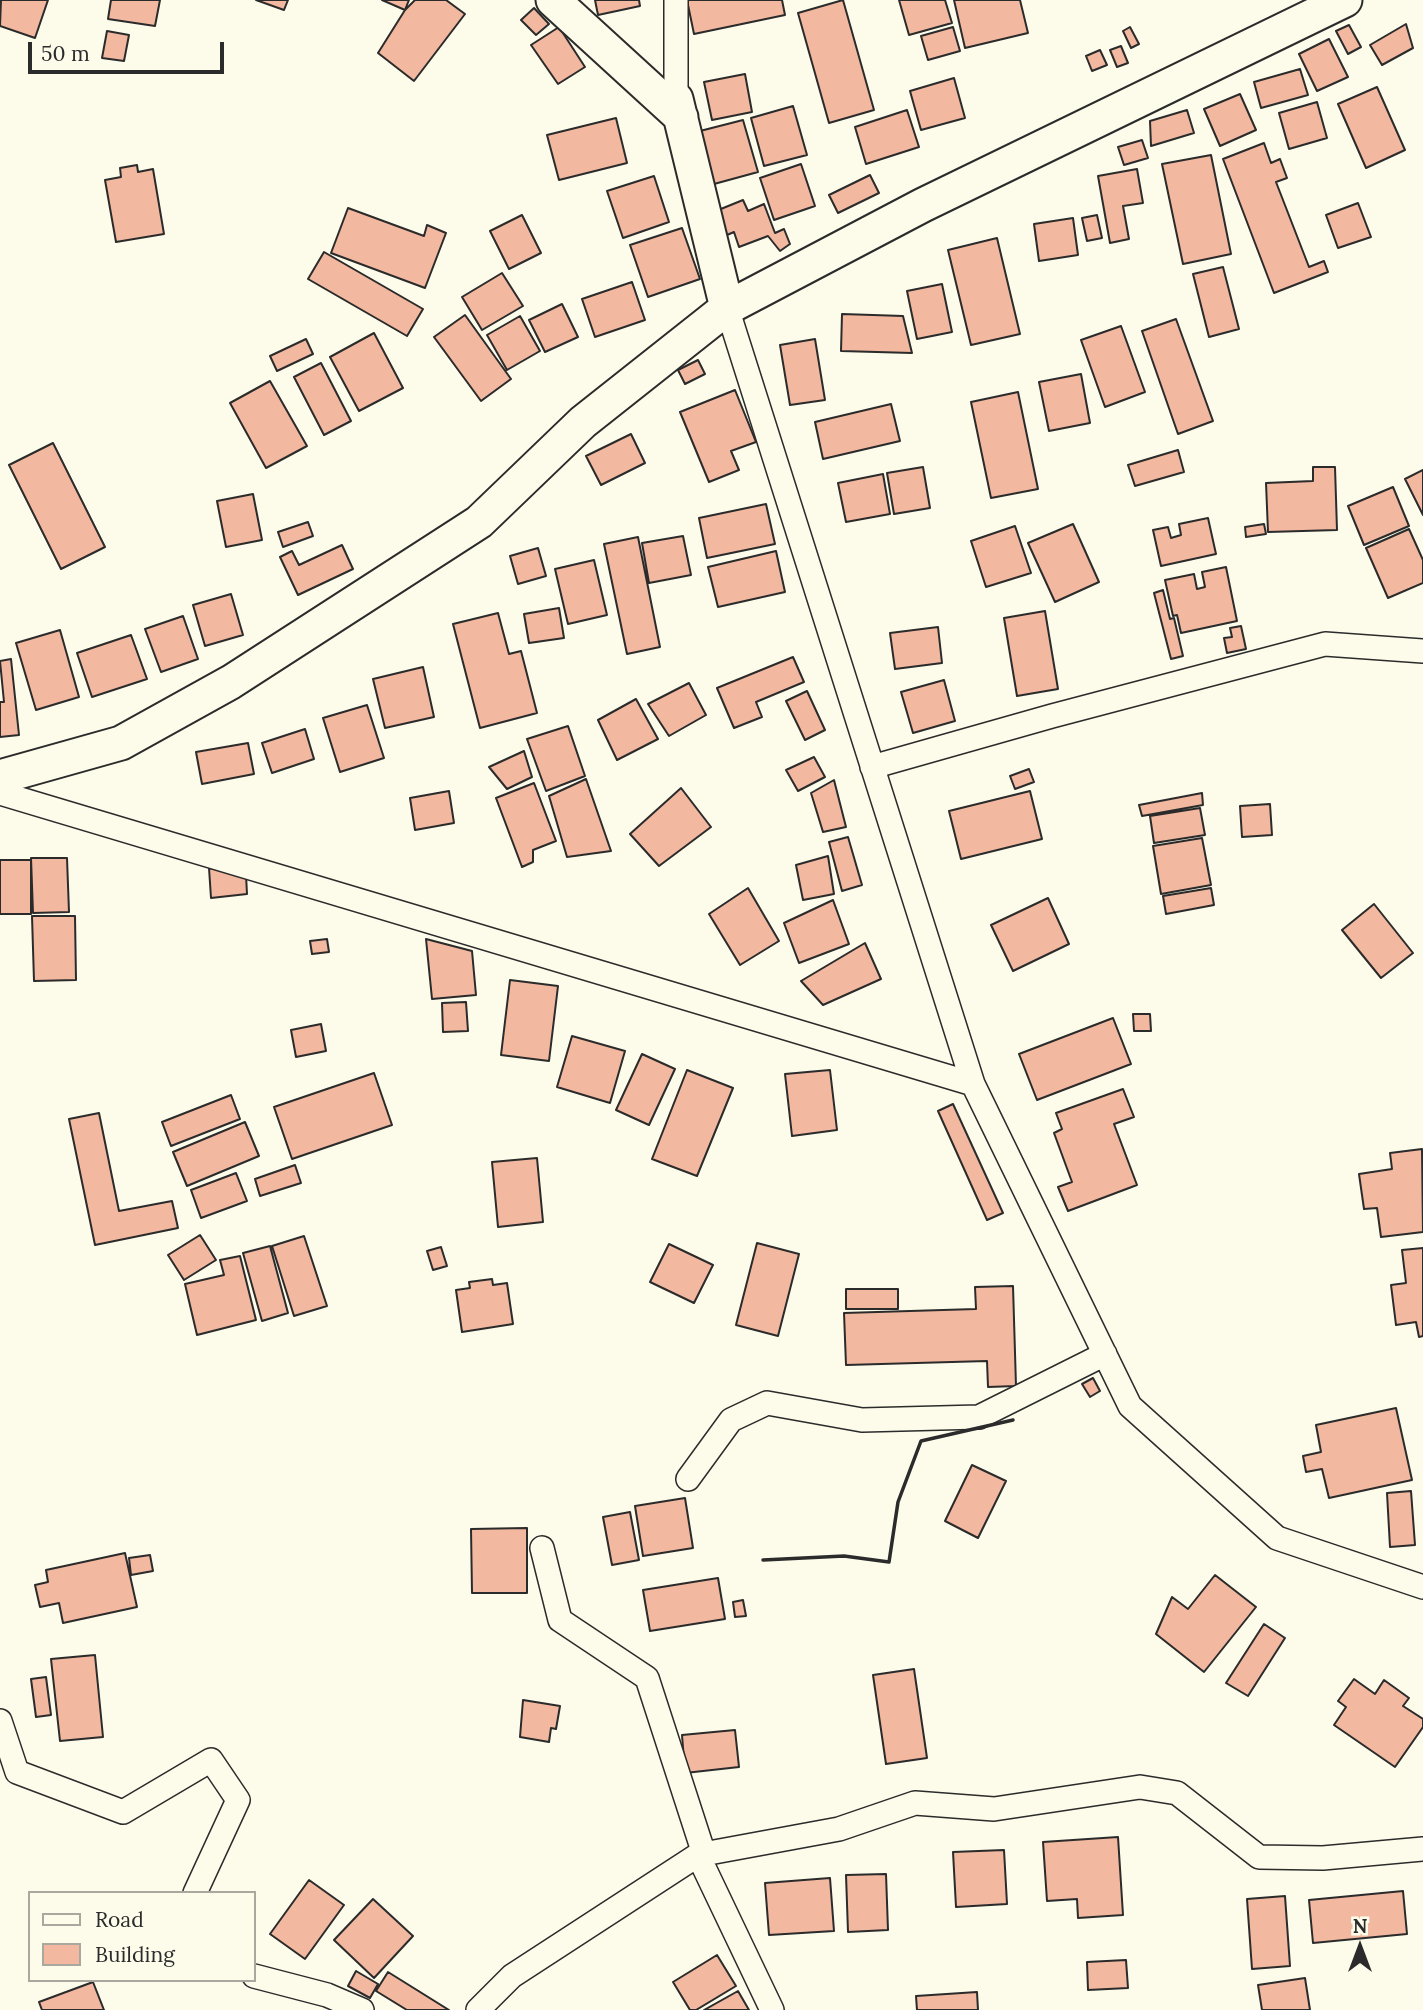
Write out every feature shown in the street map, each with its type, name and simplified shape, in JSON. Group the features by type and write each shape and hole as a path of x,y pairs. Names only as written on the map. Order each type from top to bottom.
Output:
{"main road":[{"path":"553,0 678,108 726,308"},
{"path":"0,777 121,743 231,682 479,522 583,422 726,308 923,205 1345,0"}],"street":[{"path":"676,0 678,108"},
{"path":"726,308 973,1084 1130,1406 1278,1538 1423,1587"},
{"path":"872,767 1325,644 1423,651"},
{"path":"0,793 973,1084"},
{"path":"688,1479 731,1420 767,1403 862,1420 979,1418 1105,1354"},
{"path":"542,1548 560,1620 647,1678 701,1855 772,2010"},
{"path":"0,1721 17,1772 123,1812 211,1760 238,1800 196,1891"},
{"path":"478,2010 512,1976 701,1855 839,1829 915,1803 994,1810 1140,1787 1178,1793 1259,1857 1323,1858 1423,1849"},
{"path":"256,1977 327,1996 362,2010"}],"building":[{"path":"1,0 48,0 35,38 0,26"},
{"path":"111,0 160,0 155,26 108,19"},
{"path":"256,0 288,0 284,10"},
{"path":"382,0 409,0 405,10"},
{"path":"415,0 446,0 465,14 414,81 378,53 405,10"},
{"path":"595,0 639,0 640,6 598,15"},
{"path":"687,0 782,0 785,15 694,34"},
{"path":"843,0 874,110 829,123 798,13"},
{"path":"899,0 945,0 952,23 909,35"},
{"path":"954,0 1020,0 1028,33 965,48"},
{"path":"534,8 549,24 536,35 521,20"},
{"path":"1406,24 1413,48 1382,65 1370,45"},
{"path":"1349,25 1361,47 1348,54 1336,31"},
{"path":"559,27 585,67 558,84 531,45"},
{"path":"953,27 960,51 928,60 921,36"},
{"path":"1130,27 1139,44 1131,48 1123,31"},
{"path":"107,31 129,35 124,61 102,58"},
{"path":"1329,39 1348,77 1317,91 1299,54"},
{"path":"1121,46 1128,63 1117,67 1110,50"},
{"path":"1100,50 1107,65 1092,71 1086,56"},
{"path":"1300,69 1308,95 1261,108 1254,82"},
{"path":"745,74 752,112 712,120 704,82"},
{"path":"954,78 965,118 921,130 910,91"},
{"path":"1377,87 1405,150 1366,168 1338,104"},
{"path":"1240,94 1256,130 1220,146 1204,109"},
{"path":"1317,102 1327,138 1289,149 1279,113"},
{"path":"793,106 807,155 764,166 751,118"},
{"path":"907,110 919,147 866,164 855,127"},
{"path":"1187,110 1194,133 1151,146 1150,121"},
{"path":"616,118 627,163 559,180 547,135"},
{"path":"743,120 758,172 714,184 700,131"},
{"path":"1142,140 1148,158 1124,165 1118,147"},
{"path":"1264,143 1271,163 1280,159 1287,178 1276,182 1309,267 1324,261 1328,272 1274,293 1223,159"},
{"path":"1211,155 1231,254 1183,264 1162,164"},
{"path":"801,164 815,206 774,220 760,178"},
{"path":"137,165 138,172 153,169 164,234 116,242 105,180 121,177 120,168"},
{"path":"1137,169 1143,203 1123,206 1129,239 1110,243 1098,176"},
{"path":"870,175 879,193 838,213 829,195"},
{"path":"654,176 669,222 623,238 607,191"},
{"path":"743,200 748,211 764,204 775,233 784,229 790,244 780,251 768,236 739,247 734,232 720,238 711,213"},
{"path":"1358,203 1371,237 1338,248 1326,215"},
{"path":"348,208 424,236 427,225 446,233 425,288 331,253"},
{"path":"522,215 541,253 509,269 490,231"},
{"path":"1097,215 1102,238 1087,241 1082,218"},
{"path":"1073,218 1078,255 1039,261 1034,224"},
{"path":"682,228 700,279 648,297 630,245"},
{"path":"997,238 1020,334 971,345 948,250"},
{"path":"324,252 423,309 407,336 308,279"},
{"path":"1223,267 1239,329 1209,337 1193,274"},
{"path":"502,273 523,306 482,330 462,297"},
{"path":"632,282 645,320 595,337 582,299"},
{"path":"942,284 952,332 917,339 907,291"},
{"path":"562,304 578,337 545,352 529,320"},
{"path":"842,314 903,316 912,353 841,351"},
{"path":"465,315 511,379 481,401 434,337"},
{"path":"520,316 540,351 507,370 487,335"},
{"path":"1176,319 1213,421 1178,434 1142,331"},
{"path":"1121,326 1145,392 1105,407 1081,340"},
{"path":"374,333 403,388 359,411 330,357"},
{"path":"306,339 313,354 277,371 270,356"},
{"path":"815,339 825,400 790,405 780,345"},
{"path":"698,360 705,374 685,384 678,370"},
{"path":"321,363 351,421 324,435 294,377"},
{"path":"1081,374 1090,423 1049,431 1039,382"},
{"path":"270,381 307,446 266,468 230,403"},
{"path":"735,390 756,442 731,451 739,470 709,482 680,412"},
{"path":"1018,392 1038,489 991,498 971,402"},
{"path":"891,404 900,441 823,459 815,422"},
{"path":"631,434 645,463 601,485 586,456"},
{"path":"53,443 105,547 61,569 9,465"},
{"path":"1178,450 1184,472 1135,486 1128,465"},
{"path":"923,467 930,508 894,514 887,473"},
{"path":"1313,467 1335,467 1337,530 1268,532 1266,483 1313,481"},
{"path":"1423,470 1423,515 1405,479"},
{"path":"883,474 890,514 846,522 838,483"},
{"path":"1393,487 1409,526 1364,545 1348,506"},
{"path":"253,494 262,540 226,547 217,501"},
{"path":"766,504 775,544 707,558 699,518"},
{"path":"1208,518 1216,554 1161,566 1153,530 1168,527 1171,538 1181,535 1179,524"},
{"path":"308,522 313,536 283,547 278,532"},
{"path":"1073,524 1099,582 1055,602 1028,543"},
{"path":"1264,524 1266,534 1246,537 1245,527"},
{"path":"1015,526 1031,573 986,587 971,541"},
{"path":"1409,529 1423,560 1423,583 1388,598 1366,548"},
{"path":"683,536 691,575 649,583 642,543"},
{"path":"638,537 660,647 627,654 604,544"},
{"path":"342,545 353,569 298,595 280,557 292,551 299,565"},
{"path":"538,548 546,576 518,584 510,556"},
{"path":"776,551 785,592 718,607 708,567"},
{"path":"594,560 607,615 568,624 555,569"},
{"path":"1226,567 1237,621 1181,633 1177,615 1173,616 1165,580 1194,574 1197,589 1205,587 1202,572"},
{"path":"1163,590 1170,619 1174,618 1183,656 1171,659 1154,593"},
{"path":"231,594 243,635 205,646 193,605"},
{"path":"559,608 564,638 529,643 524,614"},
{"path":"1045,611 1058,689 1017,696 1004,618"},
{"path":"498,613 509,654 521,651 537,713 480,728 453,624"},
{"path":"183,616 198,659 161,672 145,629"},
{"path":"1241,626 1246,649 1227,653 1224,638 1232,637 1230,628"},
{"path":"938,627 942,663 895,669 890,633"},
{"path":"60,630 79,697 36,710 16,643"},
{"path":"131,635 147,679 92,697 77,653"},
{"path":"793,657 804,682 756,702 762,717 734,728 717,688"},
{"path":"11,659 19,735 0,737 0,702 4,702 0,661"},
{"path":"423,667 434,717 385,728 373,679"},
{"path":"944,680 955,721 913,733 901,692"},
{"path":"689,683 706,715 669,736 648,704"},
{"path":"807,691 825,730 805,740 786,701"},
{"path":"636,699 658,739 617,760 598,720"},
{"path":"367,705 384,758 340,772 323,718"},
{"path":"568,726 585,776 546,791 527,739"},
{"path":"305,729 314,759 272,773 262,743"},
{"path":"248,743 254,774 202,784 196,752"},
{"path":"524,751 532,777 507,789 489,767"},
{"path":"814,757 825,777 798,791 786,770"},
{"path":"1029,769 1034,782 1015,789 1010,776"},
{"path":"586,779 611,851 567,857 549,796"},
{"path":"834,780 846,827 823,832 811,793"},
{"path":"534,783 556,841 533,850 533,862 522,867 496,798"},
{"path":"681,788 711,827 659,866 630,834"},
{"path":"449,791 454,823 415,830 410,798"},
{"path":"1030,791 1042,839 961,859 949,811"},
{"path":"1202,793 1203,805 1142,816 1139,805"},
{"path":"1270,804 1272,835 1242,837 1240,806"},
{"path":"1200,808 1205,835 1154,843 1150,816"},
{"path":"848,837 862,885 842,891 829,842"},
{"path":"1202,838 1211,885 1161,894 1153,846"},
{"path":"828,856 834,894 803,900 796,865"},
{"path":"31,858 67,858 69,912 33,913"},
{"path":"0,860 31,860 31,914 0,914"},
{"path":"209,868 246,875 247,894 211,898"},
{"path":"748,888 779,941 740,965 709,914"},
{"path":"1211,888 1214,905 1166,914 1163,896"},
{"path":"1048,898 1069,944 1013,971 991,925"},
{"path":"833,900 849,944 799,963 784,923"},
{"path":"1374,904 1413,953 1381,978 1342,930"},
{"path":"32,916 75,916 76,980 34,981"},
{"path":"327,939 329,952 312,954 310,941"},
{"path":"426,939 472,951 476,995 432,999"},
{"path":"865,943 881,979 823,1005 801,981"},
{"path":"510,980 558,986 549,1061 501,1055"},
{"path":"466,1002 468,1031 443,1032 442,1003"},
{"path":"1133,1014 1150,1014 1151,1031 1134,1031"},
{"path":"1113,1018 1131,1064 1037,1100 1019,1054"},
{"path":"321,1024 326,1051 296,1057 291,1030"},
{"path":"572,1036 625,1051 610,1103 557,1087"},
{"path":"642,1054 675,1069 649,1125 616,1110"},
{"path":"687,1070 733,1088 697,1176 652,1159"},
{"path":"830,1070 837,1130 792,1136 785,1074"},
{"path":"374,1073 392,1125 292,1159 274,1107"},
{"path":"1123,1089 1134,1117 1114,1124 1137,1185 1068,1211 1058,1187 1072,1182 1054,1133 1062,1129 1056,1113"},
{"path":"231,1095 240,1119 171,1146 162,1122"},
{"path":"953,1104 1003,1213 987,1220 938,1111"},
{"path":"99,1113 119,1211 172,1201 178,1228 95,1245 69,1119"},
{"path":"245,1122 259,1156 187,1186 173,1152"},
{"path":"1422,1149 1423,1232 1381,1237 1377,1208 1364,1209 1359,1174 1392,1169 1390,1153"},
{"path":"537,1158 543,1222 498,1227 492,1162"},
{"path":"295,1165 301,1183 260,1196 255,1179"},
{"path":"236,1173 247,1201 201,1218 191,1190"},
{"path":"200,1235 216,1260 184,1280 168,1255"},
{"path":"304,1236 327,1306 294,1316 272,1246"},
{"path":"757,1243 799,1254 778,1336 736,1325"},
{"path":"669,1244 713,1265 694,1303 650,1282"},
{"path":"270,1246 288,1313 262,1321 243,1253"},
{"path":"441,1247 447,1266 433,1270 427,1251"},
{"path":"1423,1248 1423,1336 1419,1337 1416,1322 1396,1325 1391,1285 1406,1283 1402,1250"},
{"path":"240,1256 256,1320 197,1335 185,1284 224,1275 220,1260"},
{"path":"492,1279 493,1285 507,1283 513,1324 462,1332 456,1290 470,1288 469,1282"},
{"path":"1013,1286 1016,1386 988,1387 987,1361 846,1365 844,1313 976,1309 975,1287"},
{"path":"846,1289 898,1289 898,1309 846,1309"},
{"path":"1093,1378 1100,1391 1090,1397 1082,1384"},
{"path":"1396,1408 1412,1480 1329,1498 1322,1469 1306,1472 1303,1456 1321,1452 1316,1425"},
{"path":"972,1465 1006,1481 978,1538 945,1521"},
{"path":"1411,1491 1415,1545 1390,1547 1387,1493"},
{"path":"685,1498 693,1548 643,1556 635,1506"},
{"path":"630,1512 639,1560 612,1565 603,1517"},
{"path":"527,1528 527,1593 472,1593 471,1529"},
{"path":"125,1553 137,1607 63,1623 59,1603 40,1607 35,1585 48,1582 46,1570"},
{"path":"150,1555 153,1571 131,1575 129,1558"},
{"path":"1215,1575 1256,1607 1204,1672 1156,1634 1172,1597 1188,1609"},
{"path":"718,1578 725,1619 650,1631 643,1590"},
{"path":"743,1600 746,1616 735,1617 733,1602"},
{"path":"1264,1624 1285,1638 1248,1696 1226,1683"},
{"path":"95,1655 103,1737 60,1741 51,1659"},
{"path":"914,1669 927,1758 886,1764 873,1675"},
{"path":"46,1677 51,1715 36,1717 31,1679"},
{"path":"1354,1679 1375,1694 1384,1680 1409,1698 1403,1706 1423,1719 1423,1727 1395,1767 1334,1725 1346,1707 1338,1701"},
{"path":"523,1700 560,1706 556,1729 551,1728 549,1742 520,1737"},
{"path":"735,1730 739,1767 685,1773 682,1735"},
{"path":"1118,1837 1123,1915 1078,1918 1077,1899 1047,1901 1043,1842"},
{"path":"1004,1850 1007,1904 956,1907 953,1852"},
{"path":"886,1874 888,1930 848,1932 846,1875"},
{"path":"830,1878 834,1931 769,1935 765,1883"},
{"path":"309,1880 344,1905 305,1959 270,1934"},
{"path":"1403,1891 1407,1934 1313,1943 1309,1900"},
{"path":"1285,1896 1290,1966 1252,1969 1247,1899"},
{"path":"373,1899 413,1936 374,1978 334,1940"},
{"path":"717,1955 736,1986 696,2010 690,2010 673,1982"},
{"path":"1126,1960 1128,1988 1088,1990 1087,1962"},
{"path":"356,1971 378,1984 370,1998 348,1986"},
{"path":"388,1972 449,2010 407,2010 376,1991"},
{"path":"1305,1978 1310,2010 1262,2010 1258,1985"},
{"path":"93,1982 104,2010 42,2010 39,2002"},
{"path":"738,1991 749,2010 704,2010"},
{"path":"977,1992 978,2010 917,2010 916,1996"}],"wall":[{"path":"763,1560 844,1556 889,1562 898,1502 921,1441 1013,1420"}]}
